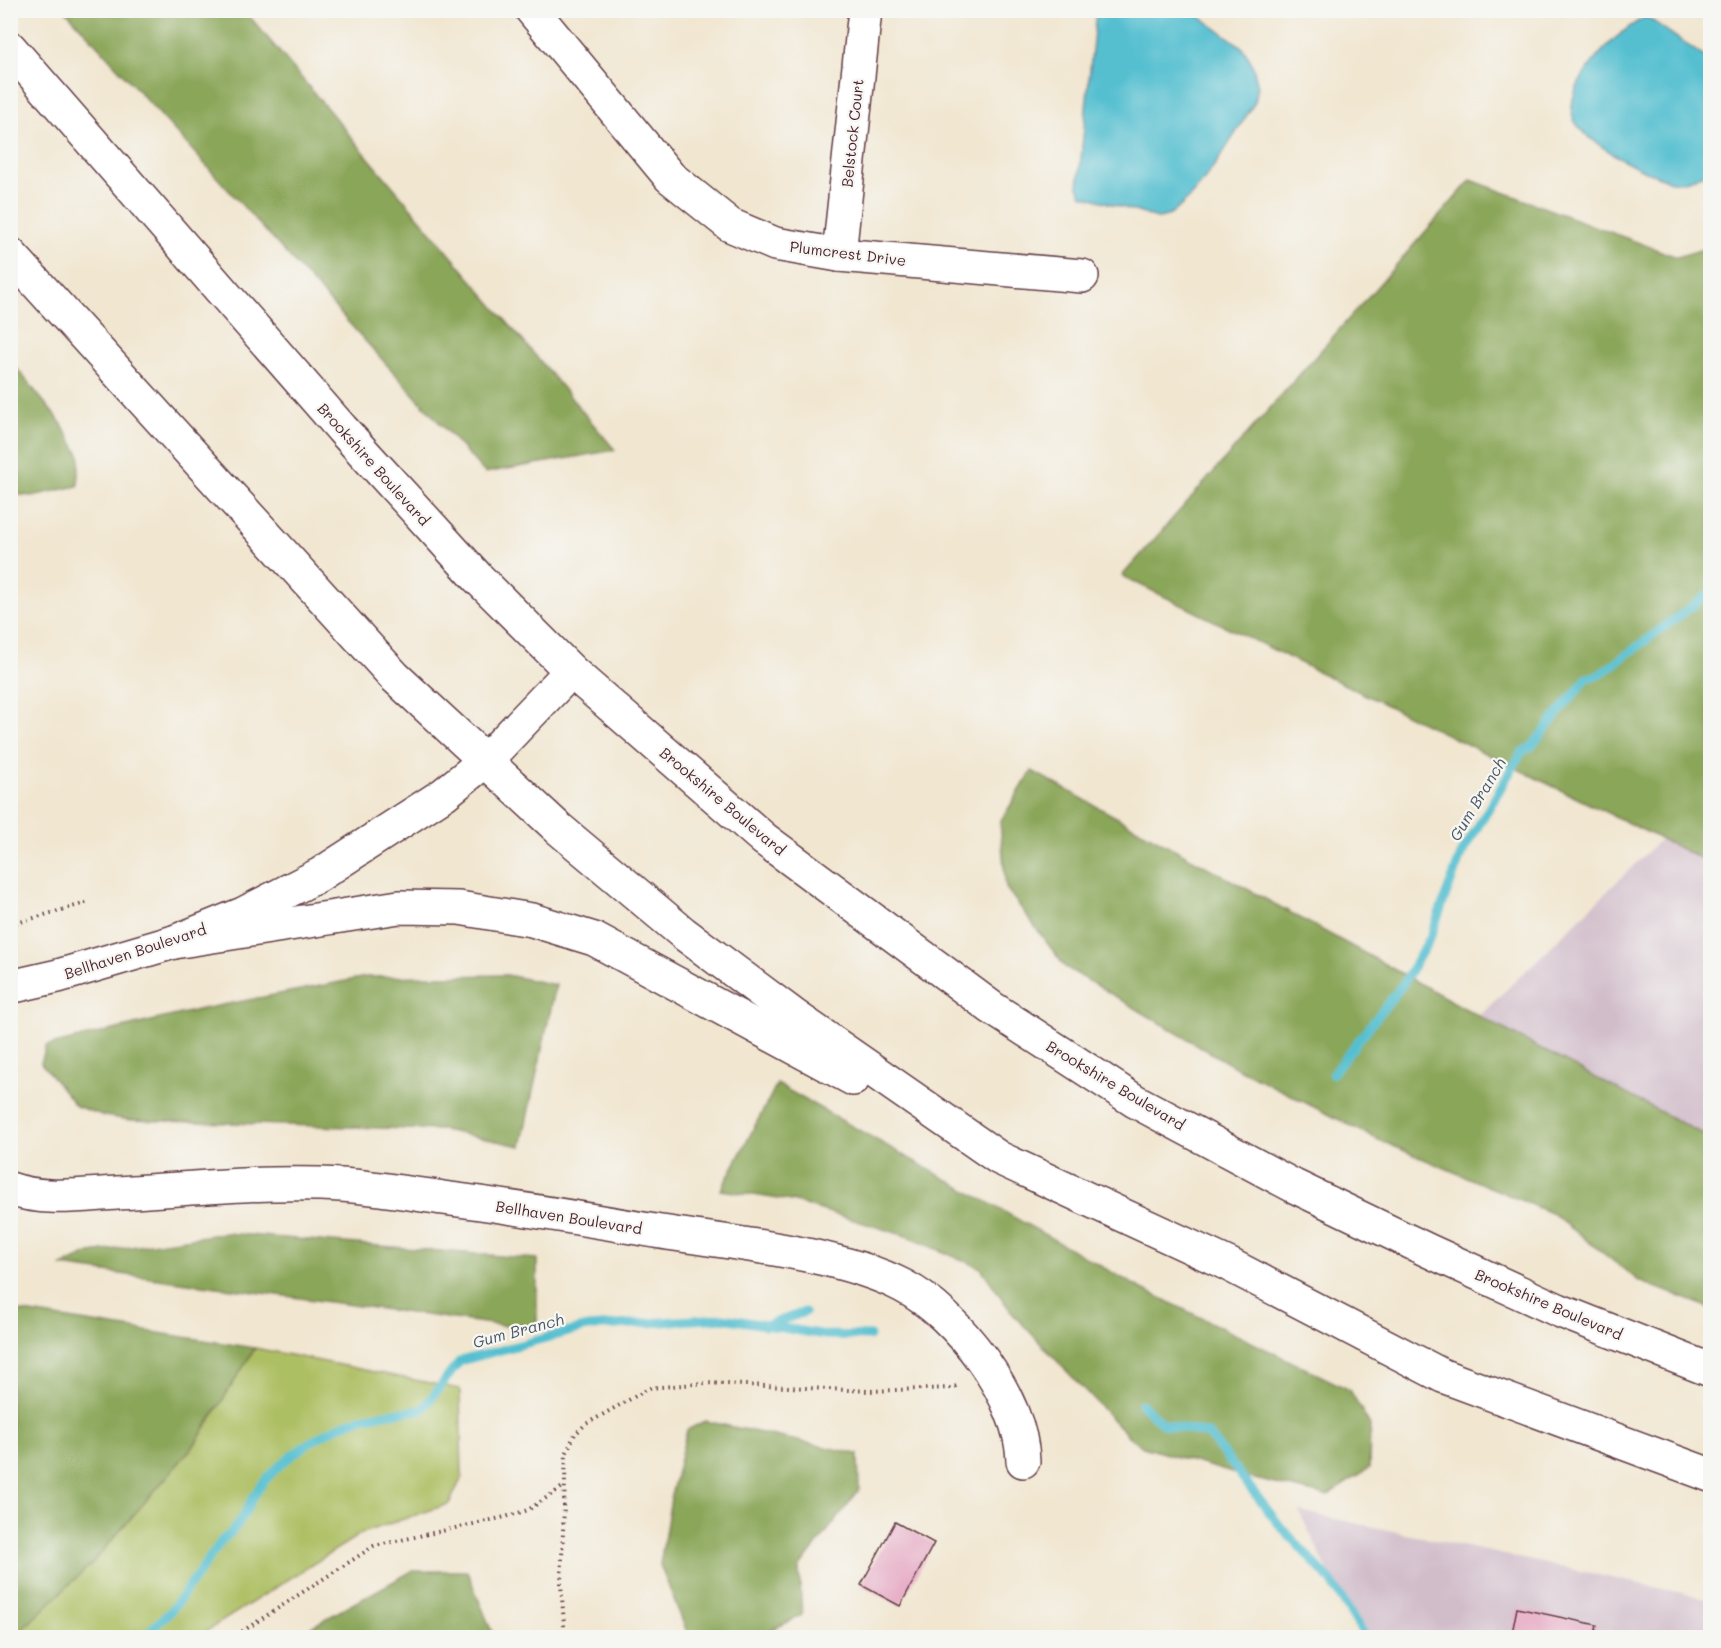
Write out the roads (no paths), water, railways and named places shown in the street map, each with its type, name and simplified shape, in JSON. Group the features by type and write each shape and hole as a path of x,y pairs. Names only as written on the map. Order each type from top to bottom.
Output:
{"main road":[{"name":"Plumcrest Drive","path":"532,10 670,177 730,225 775,244 839,255 1082,276"},
{"name":"Belstock Court","path":"839,255 865,10"},
{"name":"Brookshire Boulevard","path":"10,48 342,429 478,578 571,671 764,839 992,1008 1135,1101 1294,1186 1427,1250 1558,1310 1710,1370"},
{"path":"10,254 395,677 558,828 683,933 793,1015 999,1158"},
{"name":"Bellhaven Boulevard","path":"10,987 58,976 174,942 243,914 320,875 435,801 485,761 571,671"},
{"path":"174,942 399,907 459,908 532,920 594,939 999,1158 1228,1264 1443,1376 1710,1475"},
{"name":"Bellhaven Boulevard","path":"10,1189 65,1196 256,1185 320,1184 372,1188 514,1207 798,1255 870,1272 903,1286 930,1303 974,1349 992,1376 1016,1422 1022,1442 1023,1461"}],"water":[{"path":"1096,11 1192,11 1242,47 1252,63 1258,86 1255,102 1211,170 1183,204 1170,214 1157,218 1082,195 1078,187"},
{"path":"1647,17 1710,61 1710,172 1680,182 1655,175 1622,159 1591,139 1574,120 1572,106 1584,75 1608,45 1635,23"}],"waterway":[{"name":"Gum Branch","path":"1332,1074 1403,984 1430,938 1461,855 1522,752 1532,746 1587,678 1599,675 1710,593"},
{"name":"Gum Branch","path":"765,1326 805,1312"},
{"name":"Gum Branch","path":"142,1638 171,1611 223,1539 240,1522 260,1487 282,1464 310,1442 341,1426 377,1415 422,1410 460,1361 587,1327 723,1318 825,1335 870,1336"},
{"path":"1141,1404 1163,1424 1208,1434 1281,1527 1331,1581 1366,1638"}]}
